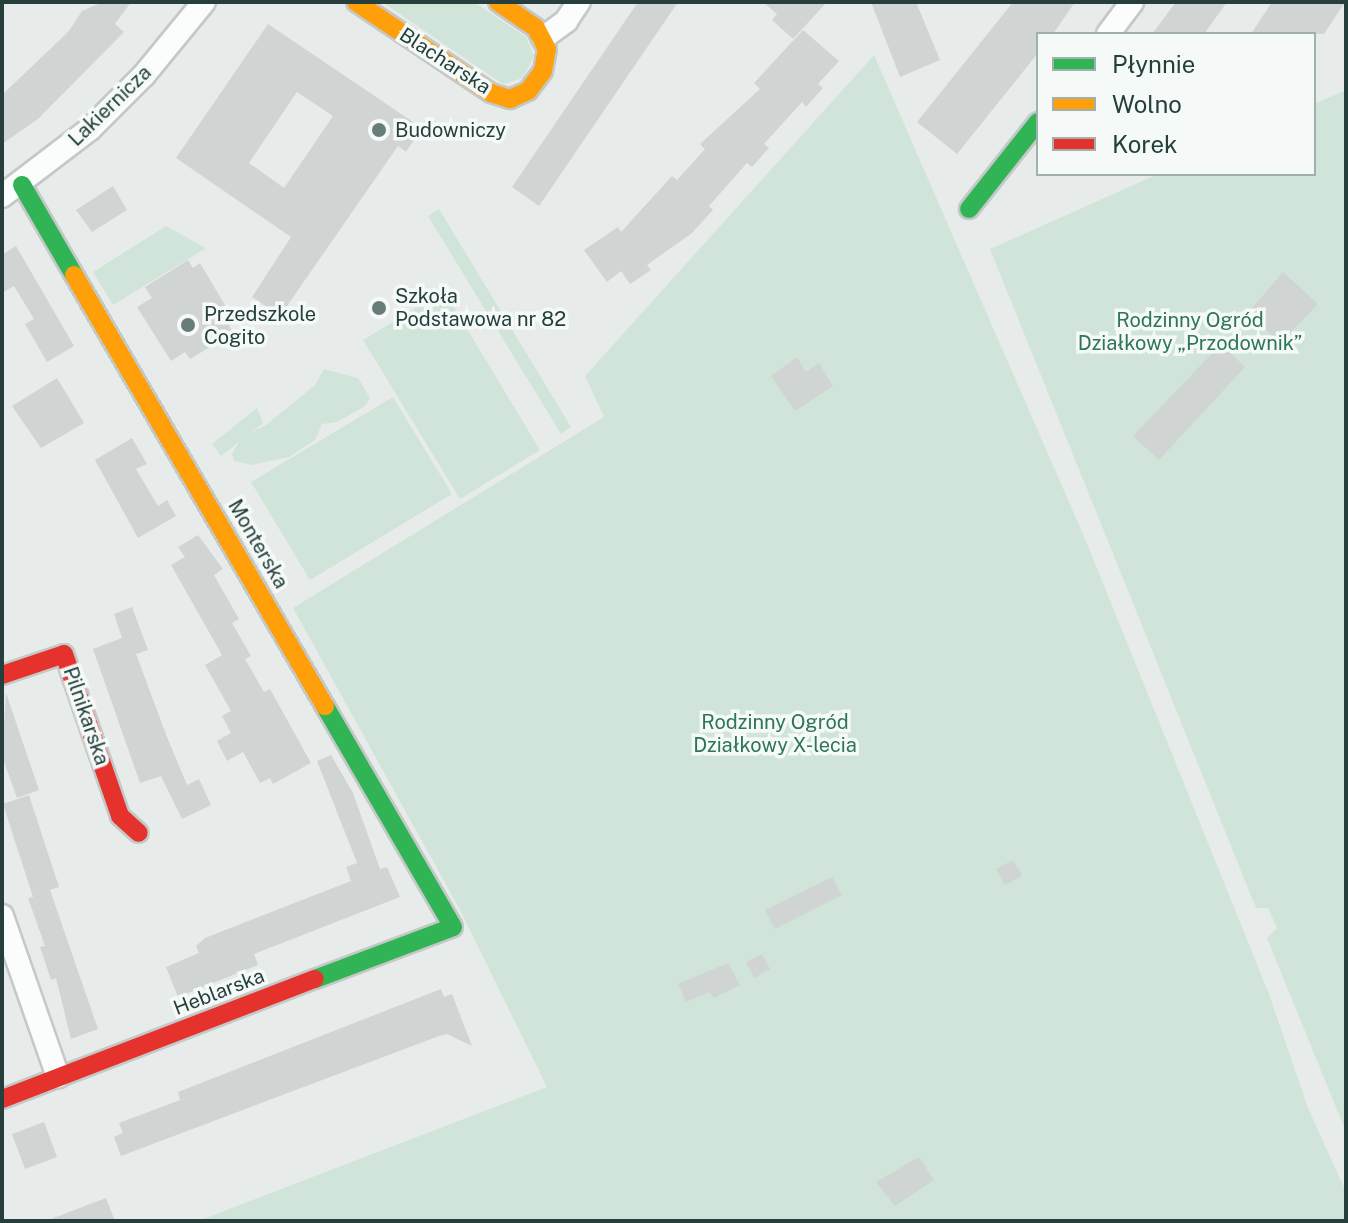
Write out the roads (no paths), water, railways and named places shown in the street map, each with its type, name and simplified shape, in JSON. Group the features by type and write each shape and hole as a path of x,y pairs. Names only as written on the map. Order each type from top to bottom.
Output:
{"street":[{"name":"Lakiernicza","path":"2,196 22,185 144,75 204,2"},
{"name":"Blacharska","path":"356,2 503,98 528,91 543,71 543,38"},
{"path":"498,2 536,28 543,38 566,21 579,2"},
{"path":"1110,32 1132,2"},
{"path":"969,209 1036,125"},
{"name":"Monterska","path":"22,185 453,927"},
{"name":"Pilnikarska","path":"2,675 64,654 120,816 139,833"},
{"path":"2,916 58,1077"},
{"name":"Heblarska","path":"2,1099 453,927"}],"place":[{"name":"Budowniczy","path":"379,130"},
{"name":"Szkoła Podstawowa nr 82","path":"379,308"},
{"name":"Przedszkole Cogito","path":"188,325"}],"park label":[{"name":"Rodzinny Ogród Działkowy „Przodownik”","path":"1190,332"},
{"name":"Rodzinny Ogród Działkowy X-lecia","path":"775,734"}]}
